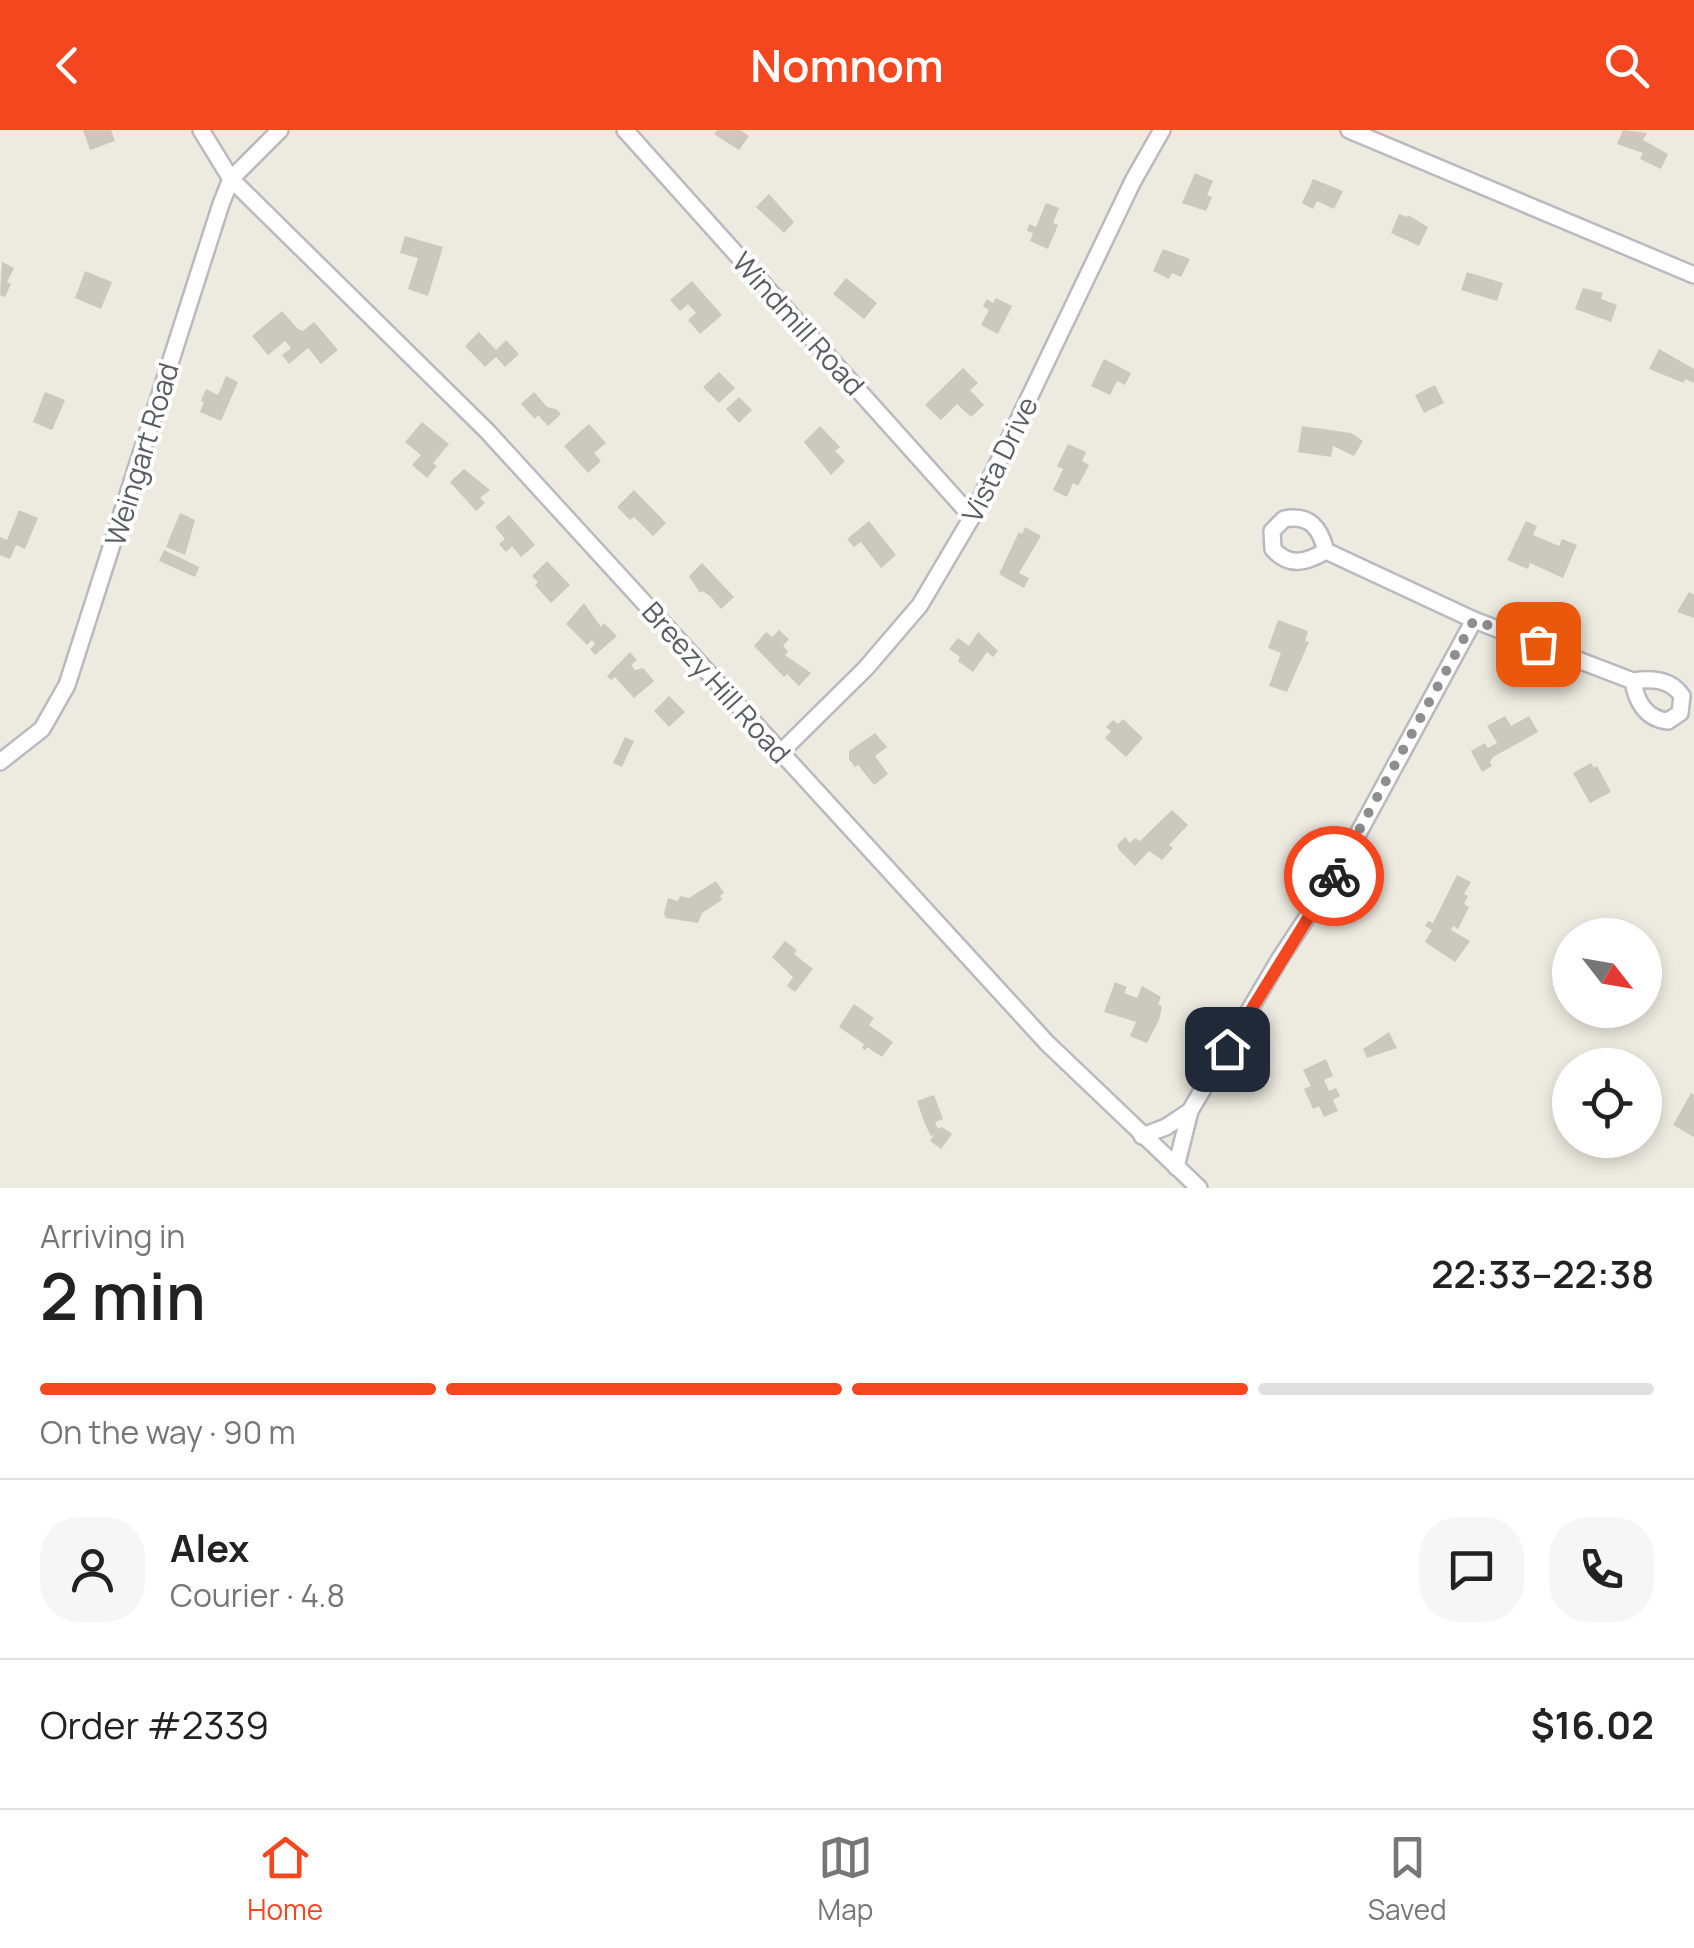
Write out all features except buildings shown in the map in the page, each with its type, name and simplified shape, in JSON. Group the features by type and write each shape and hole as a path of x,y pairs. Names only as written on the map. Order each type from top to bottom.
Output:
{"street":[{"path":"201,130 231,179 280,130"},
{"name":"Windmill Road","path":"624,130 972,517"},
{"name":"Vista Drive","path":"782,751 866,668 920,605 972,517 1133,181 1162,130"},
{"path":"1348,130 1694,274"},
{"name":"Breezy Hill Road","path":"231,179 486,431 1047,1044 1199,1188"},
{"name":"Weingart Road","path":"0,762 42,729 71,676 231,179"},
{"path":"1326,550 1474,620 1634,681"},
{"path":"1176,1167 1190,1111 1340,867 1474,620"},
{"path":"1142,1136 1166,1127 1190,1111"}],"way so far":[{"path":"1334,876 1474,620 1538,644"}],"route":[{"path":"1227,1049 1334,876"}]}
